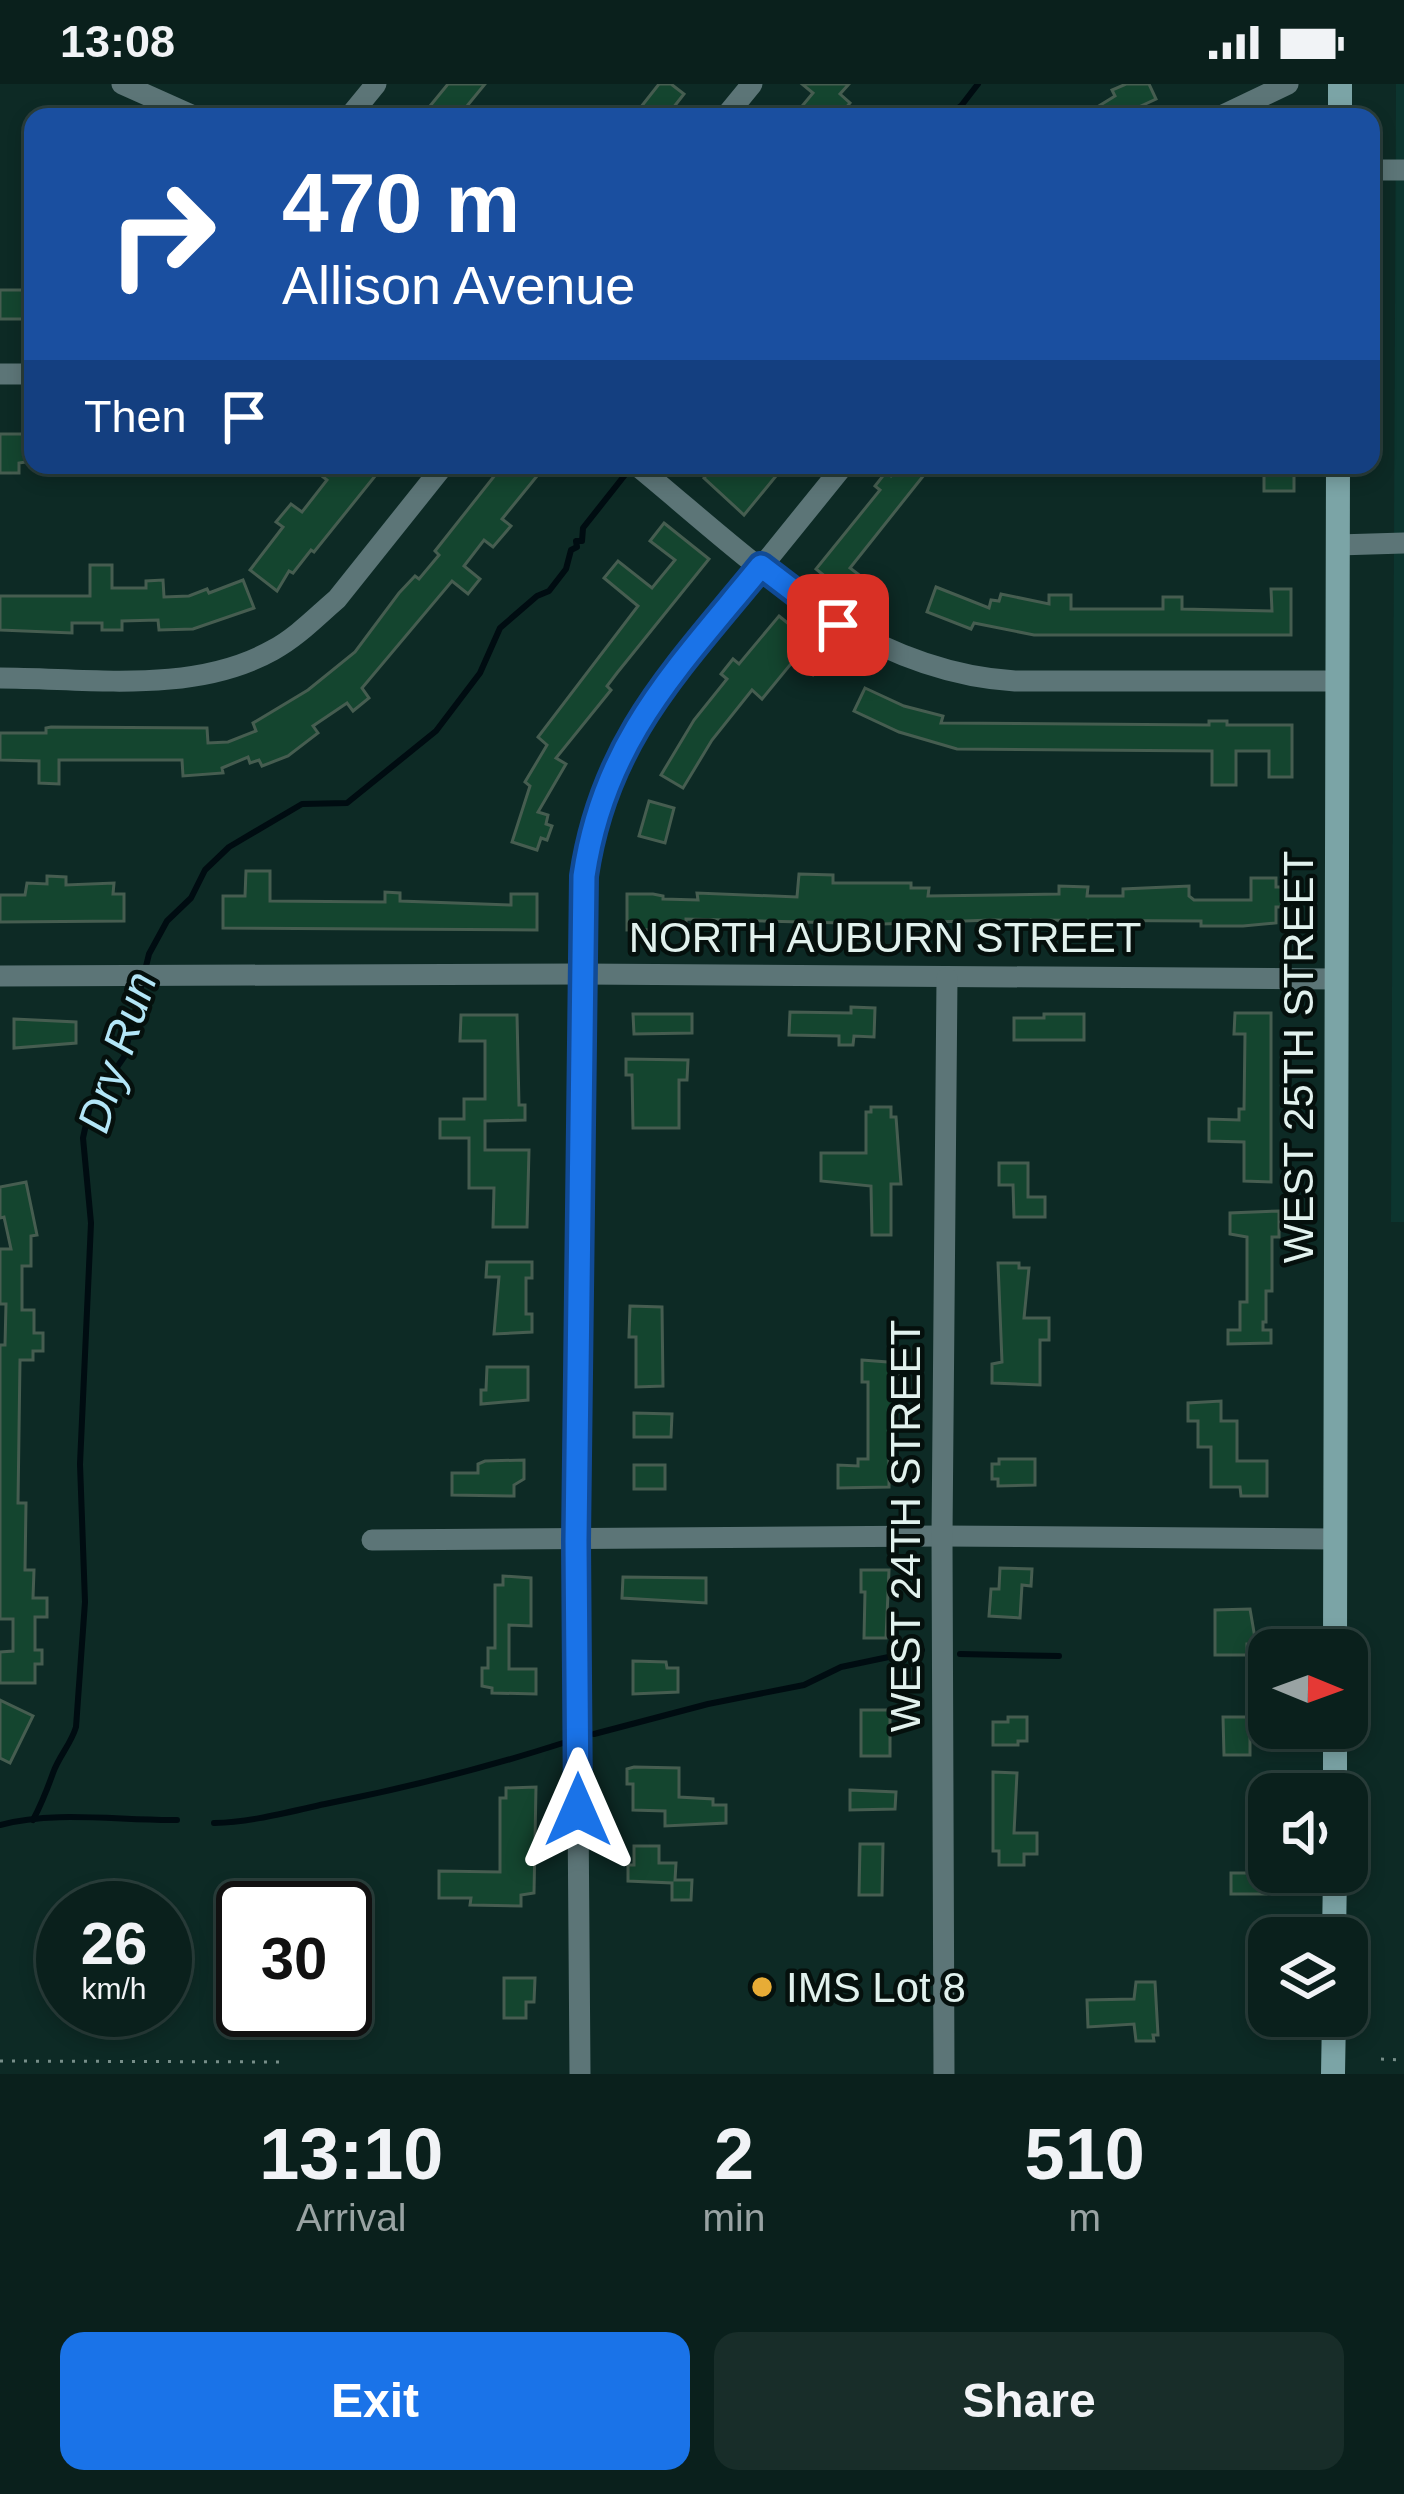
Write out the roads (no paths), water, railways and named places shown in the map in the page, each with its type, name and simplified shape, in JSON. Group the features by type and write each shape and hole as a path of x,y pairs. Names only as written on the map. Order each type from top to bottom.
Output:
{"main road":[{"name":"WEST 25TH STREET","path":"1335,1629 1338,474"},
{"path":"1333,2074 1334,2037"}],"street":[{"path":"122,84 176,108"},
{"path":"356,108 376,84"},
{"path":"732,108 752,84"},
{"path":"1238,108 1288,84"},
{"path":"0,678 196,676 270,652 338,599 438,474"},
{"path":"647,474 853,634 899,656 948,671 1032,681 1338,681"},
{"path":"580,2074 576,1541 582,974 589,842 615,761 656,695 837,474"},
{"path":"1338,545 1404,543"},
{"name":"NORTH AUBURN STREET","path":"0,976 1337,979"},
{"name":"WEST 24TH STREET","path":"944,2074 947,978"},
{"path":"372,1540 1335,1539"}],"waterway":[{"name":"Dry Run","path":"958,108 978,84"},
{"name":"Dry Run","path":"33,1820 76,1727 85,1602 80,1464 91,1223 83,1138 90,1106 124,1057 149,954 167,921 191,898 205,870 229,847 302,804 347,803 436,731 480,673 500,628 549,591 566,569 576,541 582,541 583,528 626,474"},
{"path":"594,1734 804,1685 841,1667 922,1650"},
{"path":"960,1654 1059,1656"},
{"path":"214,1823 385,1791 563,1743"},
{"path":"0,1825 65,1817 177,1820"}],"place":[{"name":"IMS Lot 8","path":"762,1987"}]}
